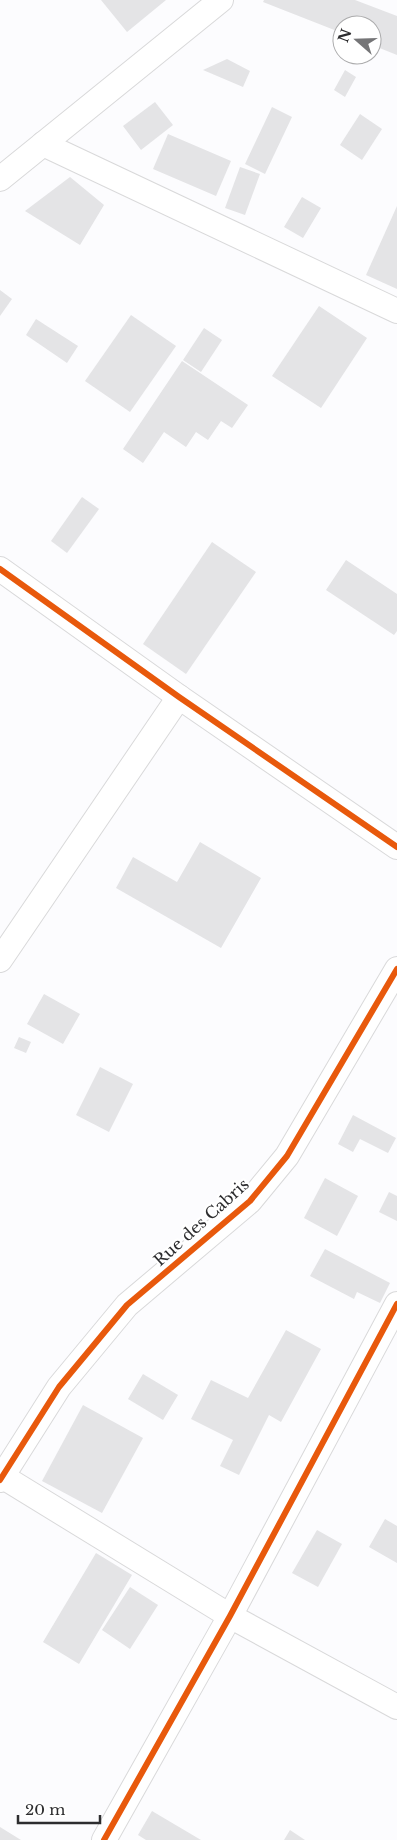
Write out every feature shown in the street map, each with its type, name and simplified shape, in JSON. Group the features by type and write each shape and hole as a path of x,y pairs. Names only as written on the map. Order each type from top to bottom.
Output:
{"street":[{"path":"0,179 221,0"},
{"path":"43,144 397,311"},
{"path":"0,569 179,698 397,847"},
{"path":"0,960 179,698"},
{"name":"Rue des Cabris","path":"1,1477 60,1387 127,1305 250,1201 287,1156 397,969"},
{"path":"104,1840 230,1616 397,1304"},
{"path":"1,1477 230,1616 397,1707"}],"building":[{"path":"101,0 166,0 127,32"},
{"path":"264,0 355,0 397,16 397,55 382,49 382,15 332,15 332,29 263,2"},
{"path":"227,59 250,71 243,87 203,70"},
{"path":"345,70 356,77 345,97 334,90"},
{"path":"155,102 173,125 141,150 123,126"},
{"path":"272,107 292,117 265,174 245,164"},
{"path":"360,114 382,129 362,160 340,145"},
{"path":"168,134 231,161 216,196 153,169"},
{"path":"240,167 260,174 245,215 225,208"},
{"path":"70,177 104,205 80,245 25,211"},
{"path":"302,197 321,208 303,238 284,227"},
{"path":"397,206 397,289 366,275"},
{"path":"0,290 12,299 0,316"},
{"path":"319,306 367,338 321,408 272,376"},
{"path":"131,315 176,346 130,412 85,381"},
{"path":"36,319 78,346 67,363 26,335"},
{"path":"204,328 222,340 201,372 183,360"},
{"path":"182,361 248,405 232,428 221,421 208,440 196,432 186,447 164,432 143,463 123,449"},
{"path":"82,497 99,509 67,553 51,541"},
{"path":"212,542 256,572 186,674 143,644"},
{"path":"346,560 397,594 397,631 394,635 326,590"},
{"path":"200,842 261,878 221,948 116,888 133,857 177,882"},
{"path":"44,994 80,1014 63,1044 27,1024"},
{"path":"19,1037 31,1042 26,1053 14,1048"},
{"path":"100,1067 133,1084 109,1132 76,1115"},
{"path":"353,1115 396,1138 388,1153 360,1139 353,1152 338,1144"},
{"path":"325,1178 358,1196 337,1236 304,1218"},
{"path":"389,1192 397,1196 397,1221 379,1212"},
{"path":"325,1249 390,1283 380,1303 357,1292 354,1299 310,1276"},
{"path":"286,1330 321,1349 281,1422 269,1415 239,1475 220,1466 233,1440 191,1419 211,1380 248,1398"},
{"path":"143,1374 178,1395 163,1420 128,1399"},
{"path":"83,1405 143,1438 102,1513 42,1481"},
{"path":"385,1519 397,1526 397,1563 369,1547"},
{"path":"317,1530 342,1544 318,1587 292,1573"},
{"path":"96,1553 132,1575 79,1664 43,1642"},
{"path":"130,1587 158,1605 130,1649 102,1630"},
{"path":"152,1811 201,1840 146,1840 138,1835"},
{"path":"0,1827 21,1840 0,1840"},
{"path":"290,1830 305,1840 284,1840"}],"cycle path":[{"path":"0,569 179,697 397,847"},
{"path":"0,1480 59,1387 127,1305 250,1201 287,1156 397,969"},
{"path":"104,1840 230,1616 397,1304"}]}
